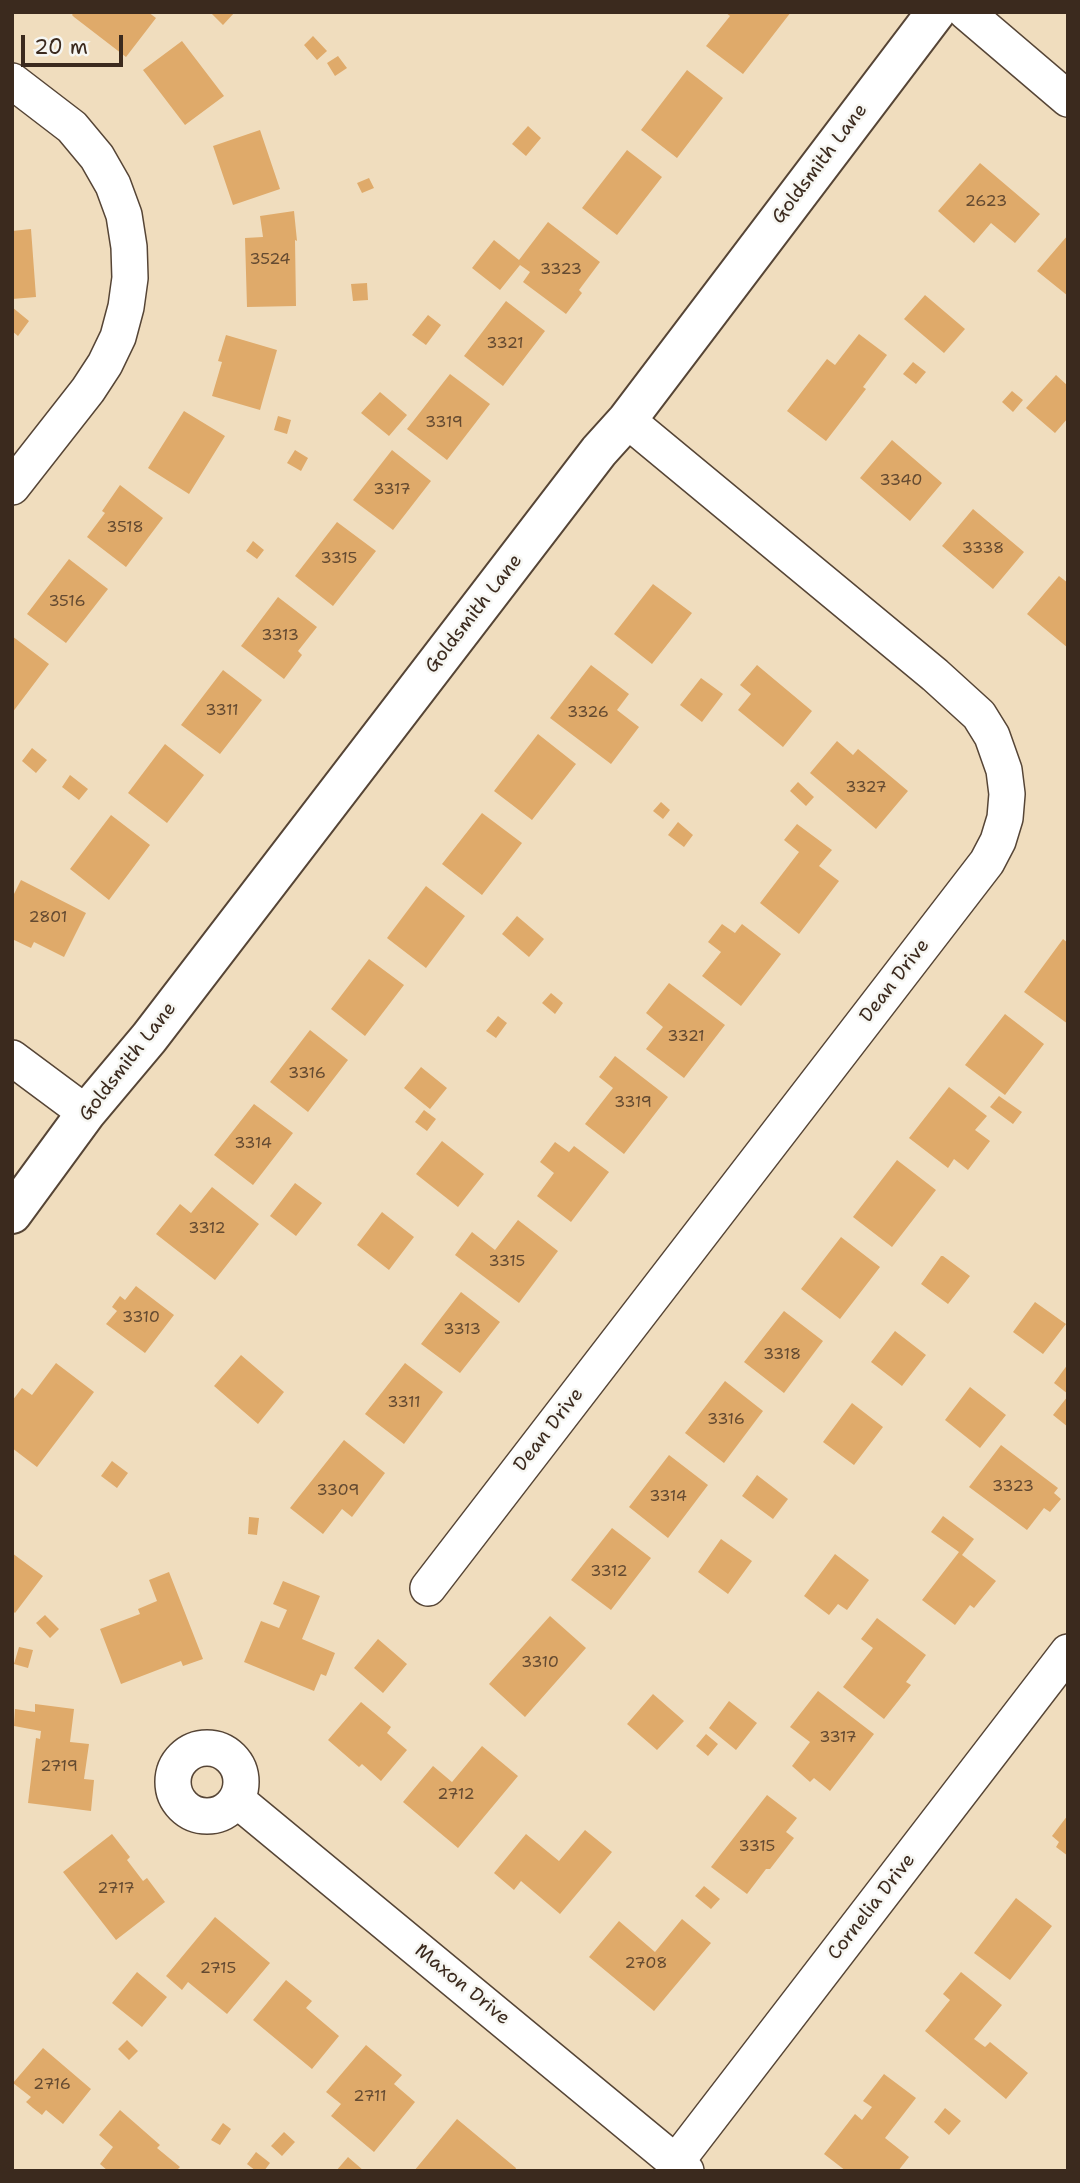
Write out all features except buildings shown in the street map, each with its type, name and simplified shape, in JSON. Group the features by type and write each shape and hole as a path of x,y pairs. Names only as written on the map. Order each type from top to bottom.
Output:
{"street":[{"name":"Goldsmith Lane","path":"12,1214 86,1113 149,1038 599,451 627,420 936,12"},
{"path":"966,12 1068,99"},
{"path":"12,81 72,127 97,157 113,186 124,215 130,278 123,317 105,364 89,390 12,487"},
{"name":"Dean Drive","path":"428,1588 987,862 998,841 1004,818 1007,794 1004,770 992,736 979,715 935,675 627,420"},
{"path":"12,1058 86,1113"},
{"name":"Cornelia Drive","path":"681,2166 1068,1652"},
{"name":"Maxon Drive","path":"237,1800 681,2166"}]}
